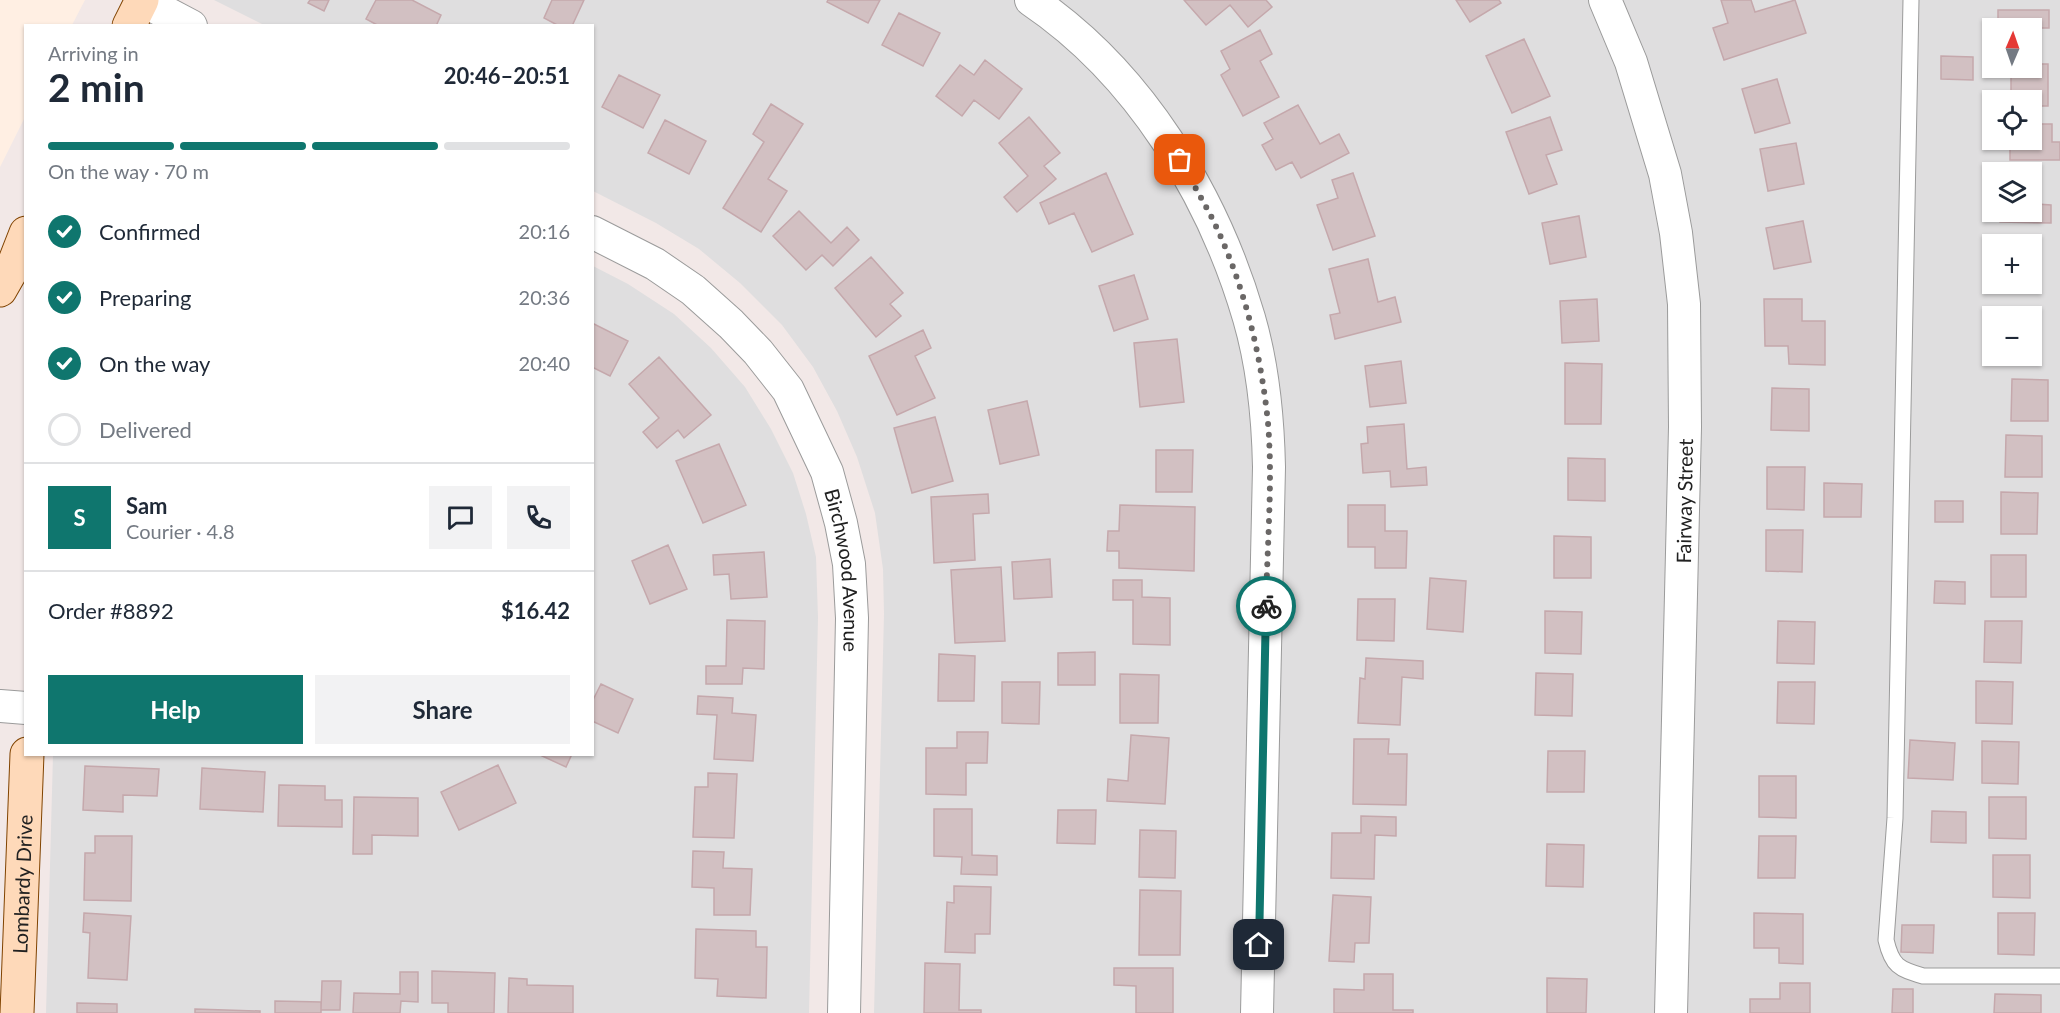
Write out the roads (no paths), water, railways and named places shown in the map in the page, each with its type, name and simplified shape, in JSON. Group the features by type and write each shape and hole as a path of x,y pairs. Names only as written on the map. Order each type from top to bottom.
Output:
{"street":[{"path":"130,24 142,0 187,24"},
{"path":"1031,0 1053,15 1095,53 1142,106 1180,160 1212,218 1232,265 1250,320 1268,424 1269,467 1257,1013"},
{"name":"Fairway Street","path":"1605,0 1630,62 1665,174 1677,233 1684,304 1685,427 1671,1013"},
{"name":"Birchwood Avenue","path":"594,233 655,264 693,290 731,324 758,352 788,390 827,472 849,564 852,618 844,1013"},
{"path":"24,237 4,276 24,299"},
{"path":"0,706 24,708"},
{"name":"Lombardy Drive","path":"17,1013 27,756"}],"lane":[{"path":"1911,0 1894,818 1886,940 1888,951 1903,970 1923,976 2060,976"}]}
